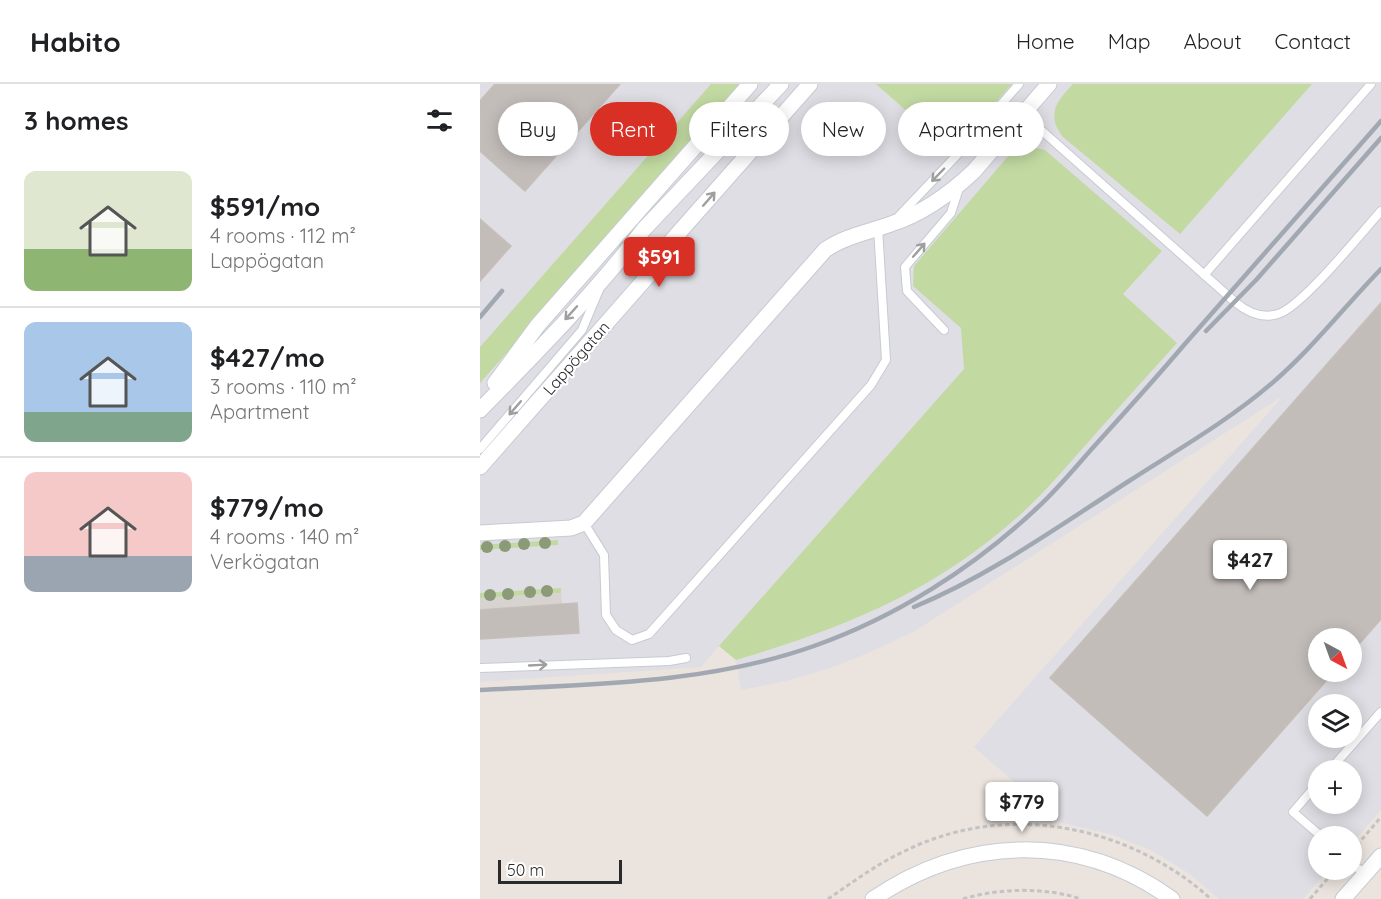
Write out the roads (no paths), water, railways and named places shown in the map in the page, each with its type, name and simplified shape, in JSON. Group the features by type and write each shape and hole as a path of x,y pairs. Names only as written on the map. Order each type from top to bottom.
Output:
{"street":[{"path":"480,404 538,325 750,84"},
{"path":"480,410 540,349 644,229 781,84"},
{"name":"Lappögatan","path":"480,467 647,276 668,246 810,84"},
{"path":"1033,102 1049,84"},
{"path":"480,533 571,528 585,523 825,250 844,239 912,216 960,184 985,156"},
{"path":"873,899 907,877 947,861 990,852 1025,850 1068,854 1109,866 1136,877 1172,899"},
{"path":"1343,899 1381,856"}],"lane":[{"path":"585,523 603,555 606,615 616,630 632,639 649,634 870,385 886,360 885,226 957,155 1019,84"},
{"path":"1204,275 1371,84"},
{"path":"1044,133 1204,275 1246,310 1256,314 1278,314 1299,301 1381,211"},
{"path":"944,330 907,291 905,267 951,213 960,184"},
{"path":"480,448 582,330 606,275"},
{"path":"480,668 669,661 686,658"},
{"path":"1339,760 1381,712"},
{"path":"1308,795 1293,812 1309,826"},
{"path":"1362,872 1365,875"}],"railway":[{"path":"480,690 649,680 691,675 774,659 814,646 874,621 932,589 987,551 1053,492 1381,121"},
{"path":"1206,331 1257,279 1381,138"},
{"path":"914,607 970,580 1024,549 1202,435 1237,410 1271,384 1300,357 1381,269"},
{"path":"480,317 502,291"}]}
